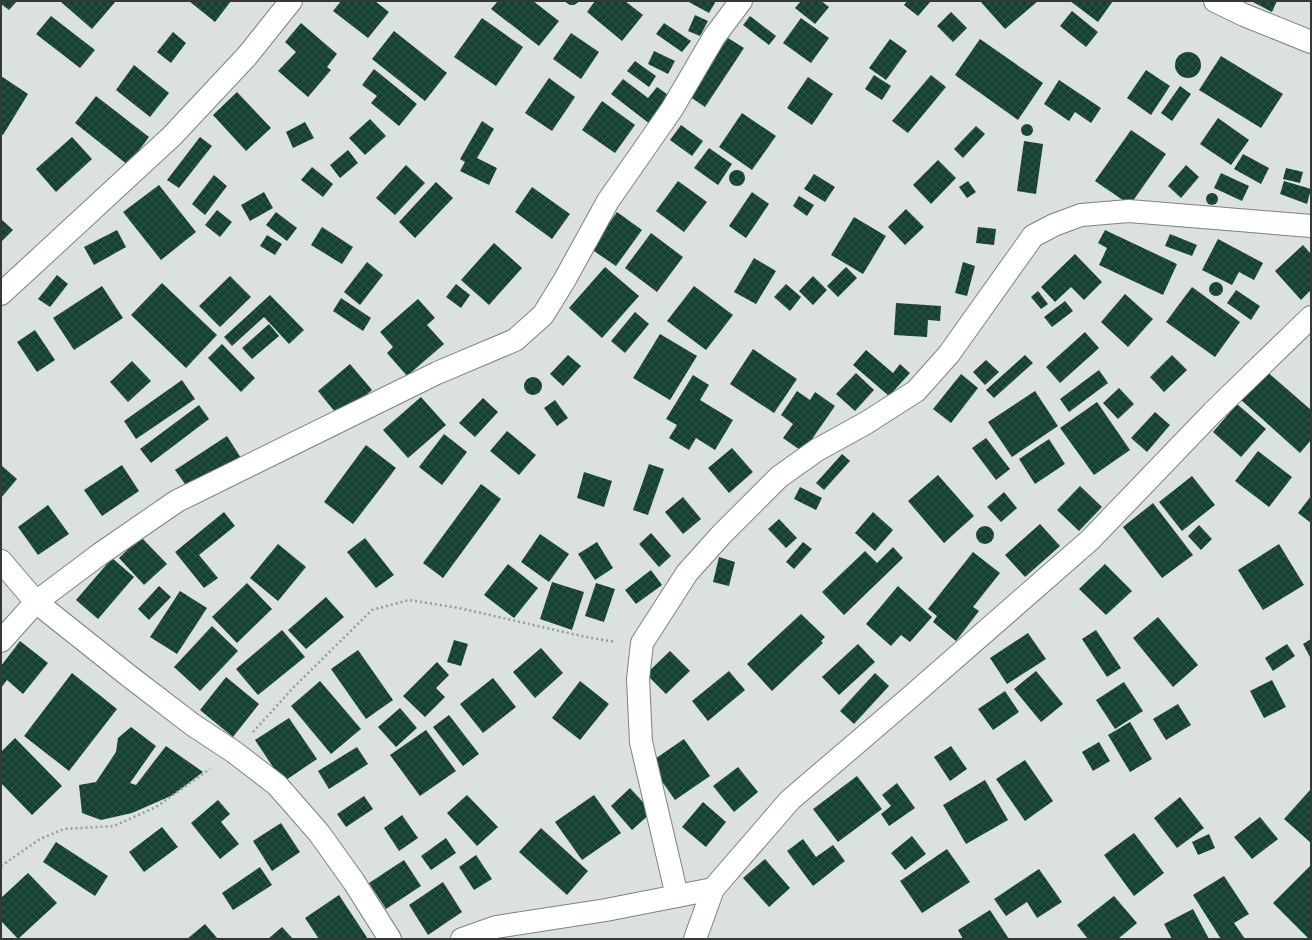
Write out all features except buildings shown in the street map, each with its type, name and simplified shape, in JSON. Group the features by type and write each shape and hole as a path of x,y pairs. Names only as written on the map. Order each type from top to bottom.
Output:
{"street":[{"path":"1,294 172,136 246,56 291,1"},
{"path":"1,641 36,602 100,554 177,501 437,373 515,340 543,315 564,281 608,201 672,109 714,37 741,1"},
{"path":"1215,1 1244,15 1311,42"},
{"path":"677,896 641,742 638,679 642,643 687,573 721,535 779,477 817,450 866,423 916,391 949,354 1033,236 1054,225 1081,215 1129,212 1311,226"},
{"path":"695,939 713,889 790,800 1090,540 1213,412 1311,317"},
{"path":"1,561 36,602 187,720 234,752 277,785 319,833 354,882 390,939"},
{"path":"462,939 496,927 606,910 713,889"}],"path":[{"path":"1,866 40,839 64,828 114,826 156,806 234,752 293,688 372,610 409,600 458,608 614,642 642,643"}]}
